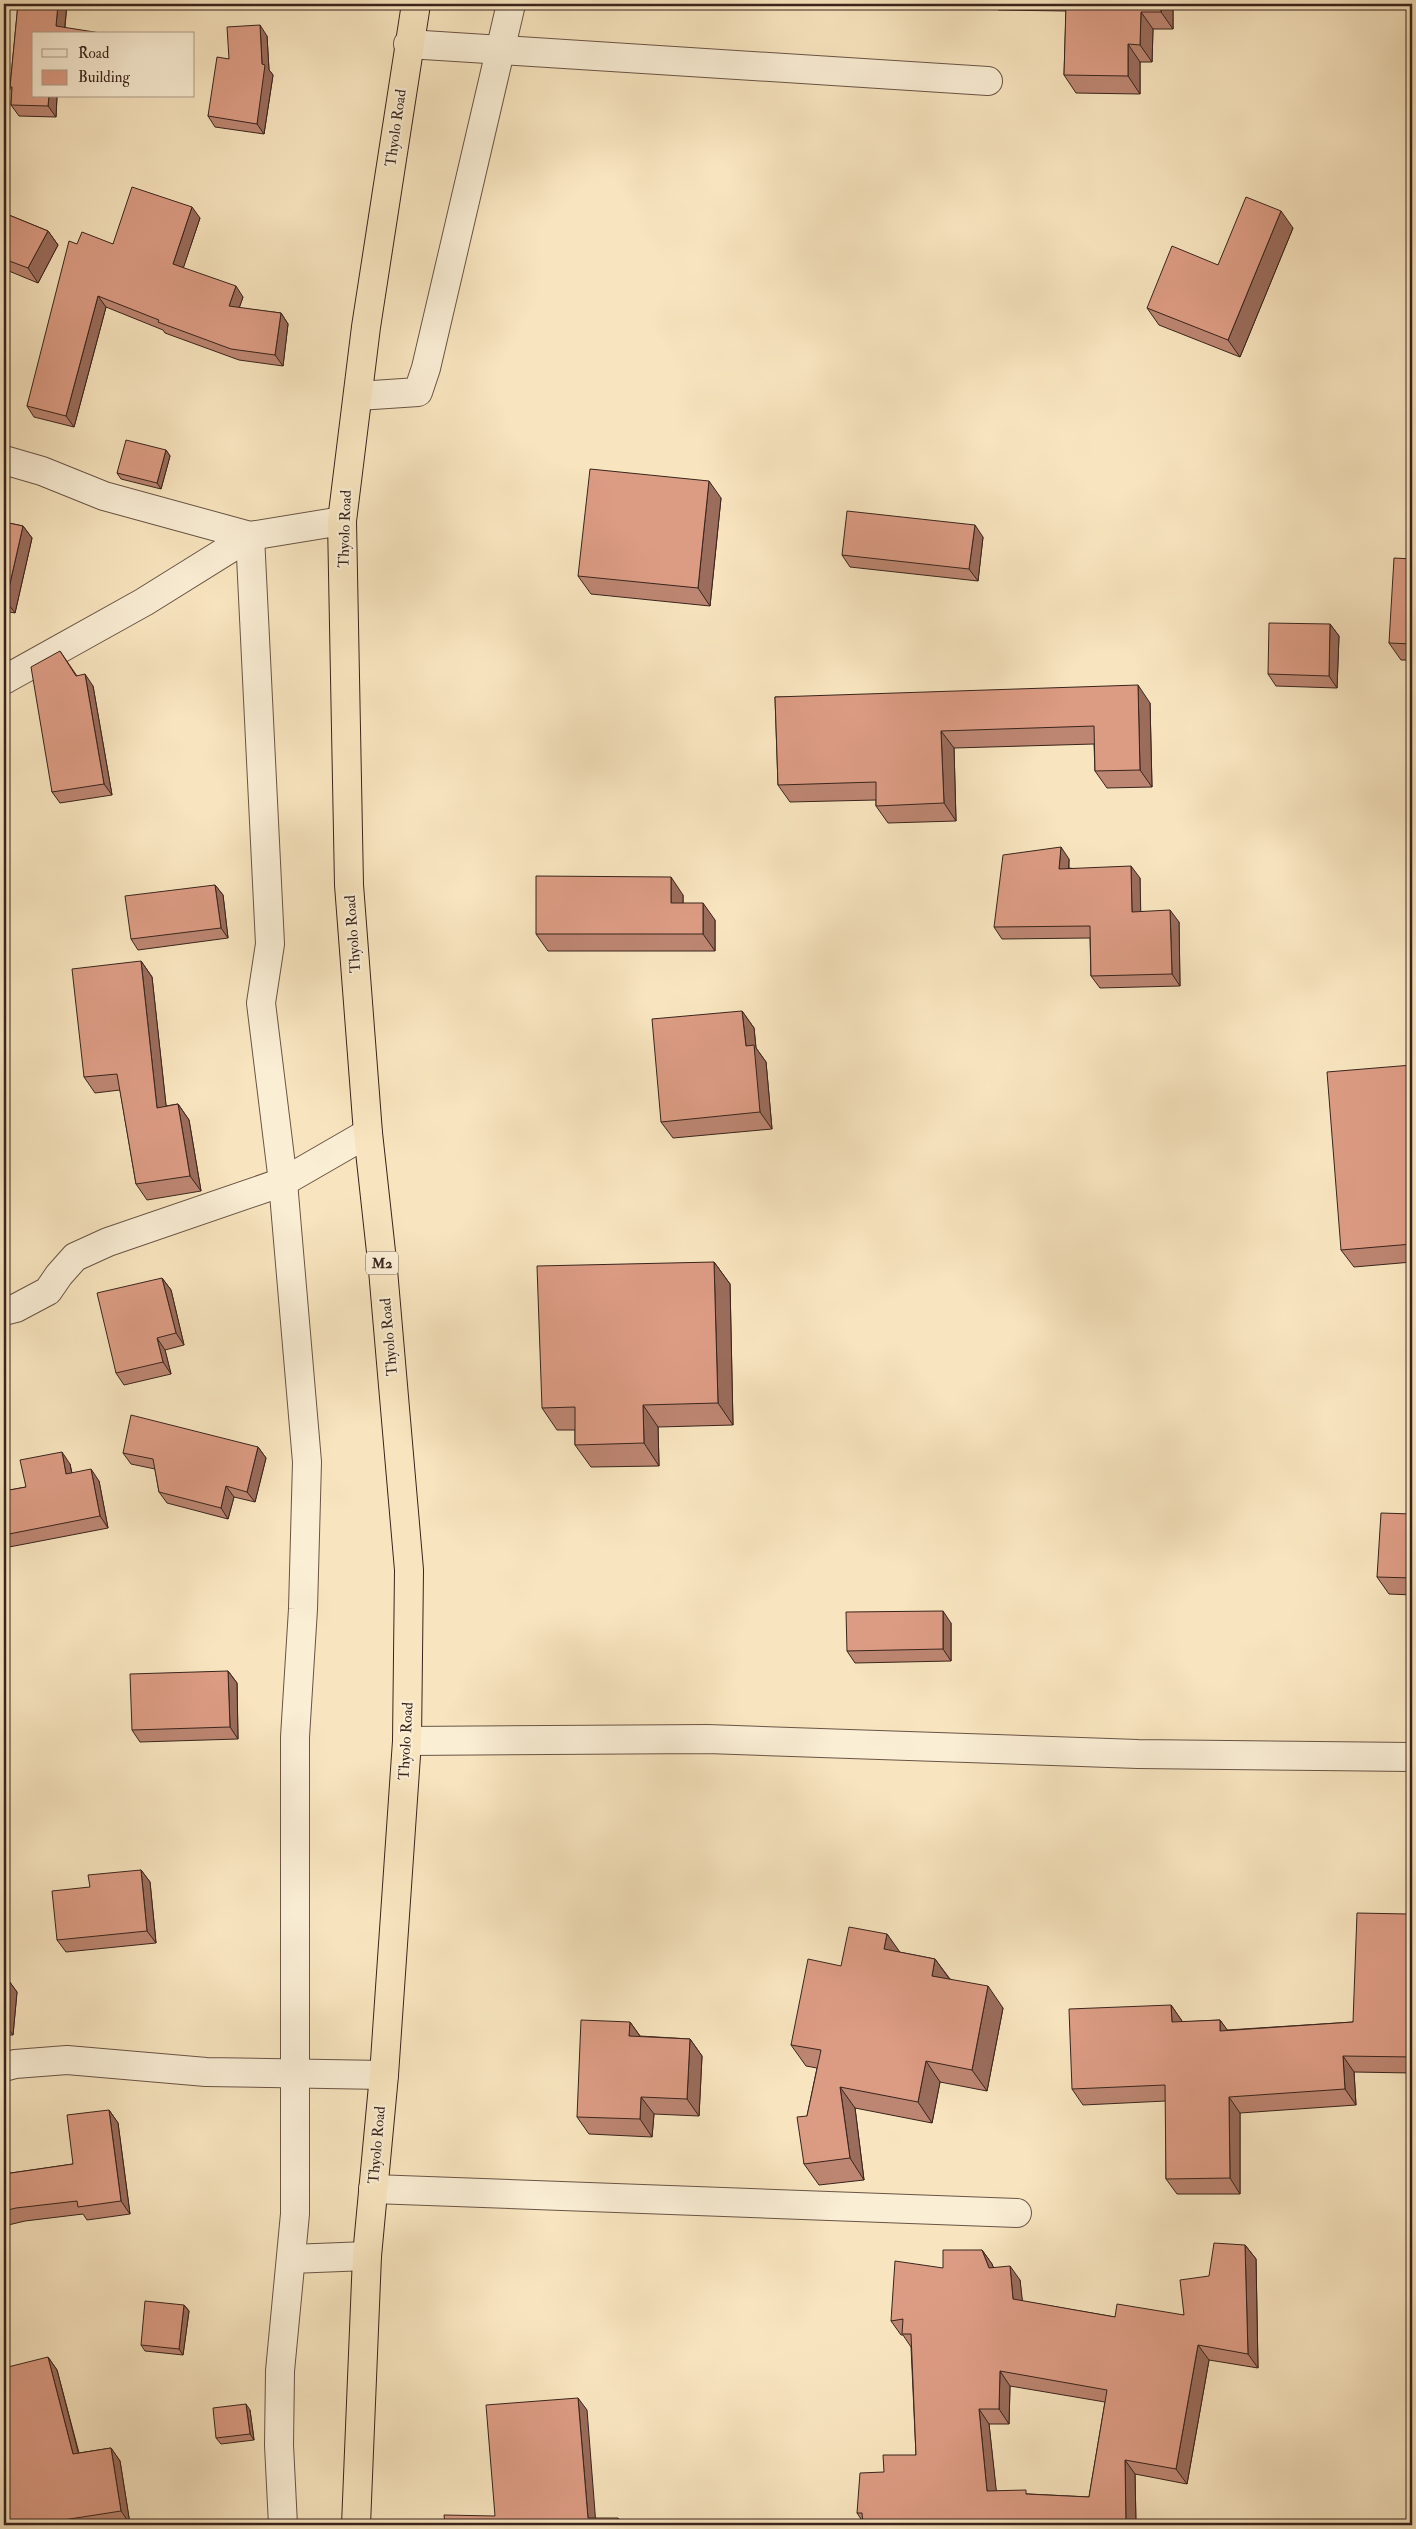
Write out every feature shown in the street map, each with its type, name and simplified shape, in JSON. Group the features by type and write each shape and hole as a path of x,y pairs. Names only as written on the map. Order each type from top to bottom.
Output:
{"highway":[{"name":"Thyolo Road","path":"356,2525 367,2256 384,2075 398,1850 408,1741 409,1570 383,1270 368,1133 349,884 342,521 408,44 416,4"}],"street":[{"path":"358,396 418,392 426,368 511,4"},
{"path":"408,44 988,81"},
{"path":"4,460 42,471 104,496 250,536"},
{"path":"4,680 144,602 250,536 342,521"},
{"path":"250,536 270,944 261,1002 283,1182 307,1462 303,1609 295,1737 295,2214 280,2370 279,2446 283,2525"},
{"path":"4,1311 16,1308 48,1291 75,1257 108,1242 283,1182 368,1133"},
{"path":"408,1741 707,1739 1138,1754 1412,1757"},
{"path":"4,2067 15,2064 67,2060 206,2072 384,2075"},
{"path":"373,2189 1017,2213"},
{"path":"291,2259 367,2256"}],"building":[{"path":"18,4 58,4 56,26 94,32 32,32 32,98 49,98 48,106 11,105 12,87 10,87"},
{"path":"1066,4 1161,4 1161,12 1141,12 1140,45 1128,44 1128,76 1064,75"},
{"path":"260,25 262,64 265,65 257,124 208,116 217,57 229,59 227,27"},
{"path":"132,187 192,207 173,264 236,286 229,306 281,313 275,355 231,349 158,322 159,320 98,296 66,416 27,406 69,241 77,244 82,232 113,244"},
{"path":"1246,197 1281,211 1228,340 1147,308 1172,246 1218,265"},
{"path":"4,213 48,231 28,268 4,259"},
{"path":"126,440 166,450 157,483 117,473"},
{"path":"590,469 709,481 698,588 578,576"},
{"path":"847,511 975,525 969,569 842,555"},
{"path":"4,522 23,526 6,601 4,600"},
{"path":"1394,558 1412,559 1412,644 1389,643"},
{"path":"1269,623 1330,624 1329,676 1268,674"},
{"path":"60,651 76,676 85,674 104,784 52,792 31,667"},
{"path":"1138,685 1140,770 1095,771 1094,726 941,731 944,803 876,806 876,782 778,785 775,697"},
{"path":"1061,847 1059,869 1131,866 1132,912 1170,910 1172,974 1091,976 1090,926 994,927 1003,855"},
{"path":"536,876 671,877 671,903 703,903 703,934 536,934"},
{"path":"215,885 221,928 131,939 125,896"},
{"path":"141,961 157,1108 178,1104 190,1176 136,1184 117,1074 84,1077 72,969"},
{"path":"742,1011 746,1046 754,1045 760,1112 661,1122 652,1019"},
{"path":"1412,1065 1412,1244 1341,1250 1327,1072"},
{"path":"714,1262 718,1403 643,1405 644,1443 575,1445 575,1407 542,1408 537,1266"},
{"path":"162,1278 176,1333 157,1338 163,1362 116,1373 97,1293"},
{"path":"131,1415 258,1447 247,1492 226,1486 221,1508 159,1492 153,1459 123,1453"},
{"path":"62,1452 66,1474 91,1469 100,1516 4,1535 4,1491 26,1487 20,1460"},
{"path":"1381,1513 1412,1514 1412,1578 1377,1577"},
{"path":"943,1611 943,1649 847,1651 846,1612"},
{"path":"228,1671 230,1727 132,1730 130,1674"},
{"path":"141,1870 147,1931 57,1940 52,1891 90,1887 88,1875"},
{"path":"1408,1887 1412,1887 1412,2057 1343,2056 1345,2089 1229,2097 1230,2178 1166,2179 1165,2085 1072,2089 1069,2009 1171,2005 1172,2022 1220,2020 1220,2031 1353,2022 1357,1913 1408,1914"},
{"path":"849,1927 887,1934 884,1949 935,1959 932,1976 988,1986 972,2070 926,2061 918,2102 840,2087 850,2158 804,2164 797,2117 807,2116 821,2050 791,2045 808,1959 841,1966"},
{"path":"4,1980 9,1981 4,2024"},
{"path":"581,2020 630,2022 629,2036 690,2039 687,2099 641,2097 640,2119 577,2117"},
{"path":"109,2110 121,2201 78,2207 77,2201 4,2211 4,2174 73,2164 67,2115"},
{"path":"1214,2243 1245,2245 1248,2354 1198,2345 1176,2469 1125,2460 1126,2525 863,2525 862,2513 857,2513 860,2473 884,2472 883,2455 916,2455 911,2334 902,2334 903,2319 891,2321 895,2261 943,2268 943,2250 982,2250 989,2268 1010,2266 1013,2299 1115,2317 1117,2304 1184,2315 1180,2280 1209,2276","holes":["1000,2371 1107,2390 1089,2497 1026,2494 1026,2490 987,2491 979,2409 999,2409"]},
{"path":"145,2301 184,2305 179,2349 141,2345"},
{"path":"48,2357 73,2454 111,2448 121,2511 31,2525 4,2525 4,2368"},
{"path":"578,2398 588,2518 618,2518 619,2525 445,2525 444,2515 495,2516 486,2405"},
{"path":"246,2404 250,2434 216,2438 213,2408"}]}
